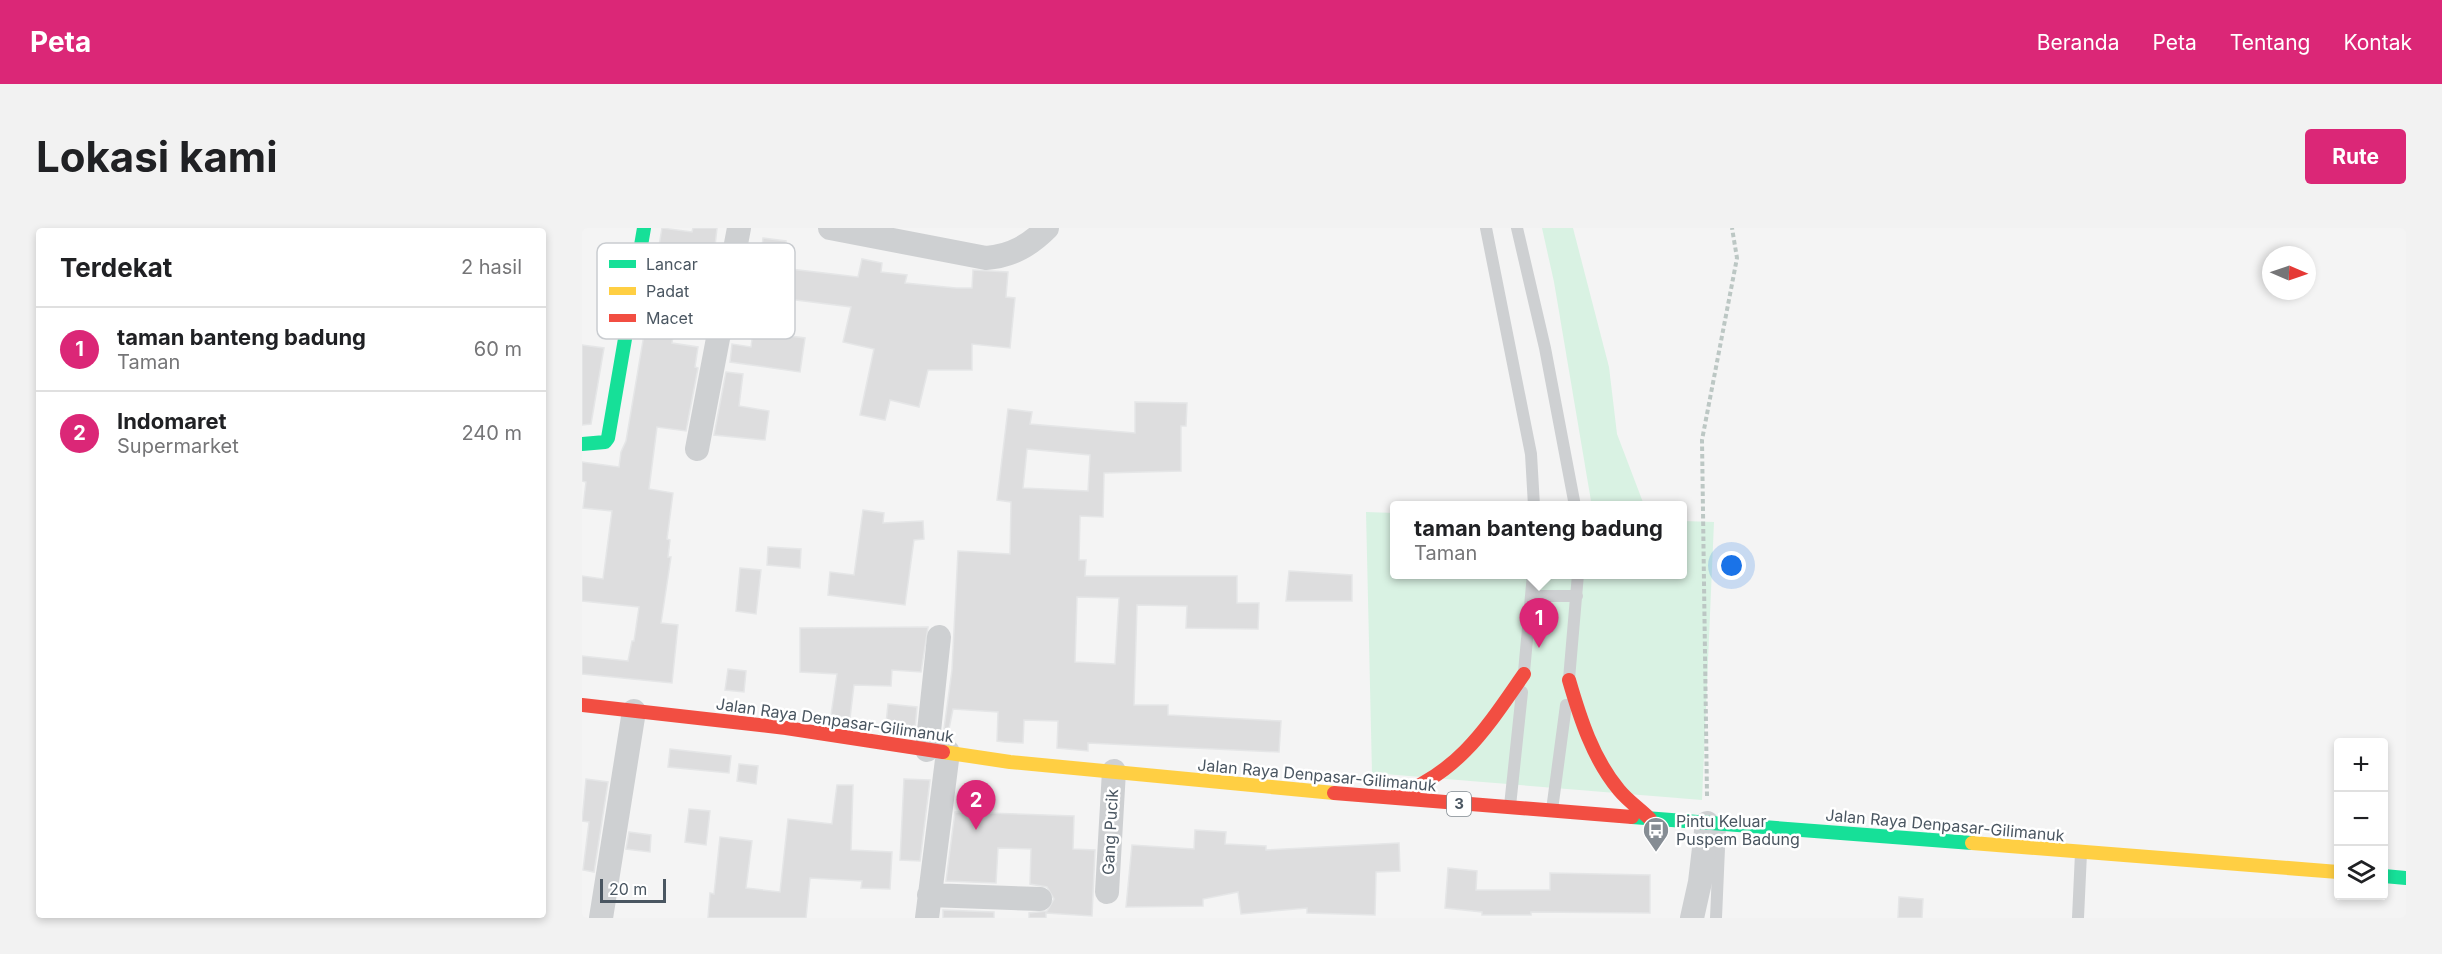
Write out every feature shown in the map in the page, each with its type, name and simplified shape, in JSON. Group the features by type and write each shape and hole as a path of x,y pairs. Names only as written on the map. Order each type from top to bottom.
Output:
{"main road":[{"path":"641,243 644,228"},
{"path":"582,444 604,442 608,438 625,339"},
{"path":"1384,798 1417,790 1450,769 1494,717 1524,674"},
{"path":"1569,680 1583,727 1599,759 1619,790 1650,819"},
{"name":"Jalan Raya Denpasar-Gilimanuk","path":"582,705 786,728 1010,762 1253,787 2334,872"},
{"path":"2388,876 2406,878"}],"street":[{"path":"736,243 739,228"},
{"path":"830,228 986,258 1000,257 1030,245 1047,228"},
{"path":"698,449 718,339"},
{"path":"939,637 938,751 928,907 1040,899"},
{"path":"601,918 634,711"},
{"name":"Gang Pucik","path":"1107,892 1114,771"},
{"path":"1692,918 1714,824"}],"lane":[{"path":"1486,228 1531,454 1534,501"},
{"path":"1517,228 1545,348 1574,501"},
{"path":"1510,808 1533,579"},
{"path":"1551,811 1569,680 1578,579"},
{"path":"1532,596 1577,596"},
{"path":"1714,824 1716,918"},
{"path":"2079,918 2081,852"}],"path":[{"path":"1714,824 1702,440 1737,258 1732,228"}],"green space":[{"path":"1542,228 1573,228 1609,367 1617,434 1642,501 1591,501 1554,282"},
{"path":"1366,512 1390,513 1390,579 1687,579 1687,521 1714,522 1702,800 1372,773"}],"building":[{"path":"662,228 692,232 693,228 717,228 715,243 659,243"},
{"path":"763,238 786,241 786,243 762,243"},
{"path":"862,259 882,263 881,272 907,275 905,283 956,288 972,288 973,270 1008,272 1006,297 1015,298 1010,348 972,344 972,370 928,370 919,407 890,400 885,420 860,415 874,349 843,342 851,307 795,300 795,270 858,277"},
{"path":"805,338 800,372 730,362 732,344 751,347 752,339"},
{"path":"643,339 673,339 672,343 698,347 695,367 698,368 686,431 657,427 649,489 673,493 667,539 670,540 668,557 671,557 661,623 678,625 672,683 582,674 582,656 628,661 632,641 634,641 639,607 582,601 582,576 603,579 612,511 583,508 586,482 582,481 582,462 619,467 621,452 626,441"},
{"path":"582,345 604,348 591,424 582,425"},
{"path":"726,372 743,374 739,406 769,411 765,440 714,435"},
{"path":"1135,402 1187,403 1186,426 1181,426 1181,471 1104,473 1103,517 1080,516 1079,560 1086,560 1085,576 1237,576 1237,603 1259,603 1258,629 1186,628 1187,606 1137,605 1134,705 1168,705 1168,715 1281,721 1279,752 1088,743 1088,751 1057,748 1058,721 1024,720 1023,743 1004,742 997,741 998,712 953,709 949,729 944,729 952,670 958,551 1010,554 1011,502 997,500 1008,409 1032,412 1030,424 1135,433","holes":["1027,449 1090,455 1088,491 1023,488","1077,597 1119,598 1115,664 1075,662"]},
{"path":"863,510 884,513 883,523 923,521 924,539 914,540 905,605 828,595 830,572 854,575"},
{"path":"768,547 801,549 800,568 767,565"},
{"path":"740,568 761,570 756,614 736,611"},
{"path":"1289,571 1352,575 1352,601 1286,601"},
{"path":"928,627 921,672 892,670 891,686 854,685 850,718 831,715 837,674 800,672 800,628"},
{"path":"728,669 746,671 744,692 725,690"},
{"path":"888,704 917,707 915,729 886,724"},
{"path":"670,749 731,756 729,773 668,767"},
{"path":"739,764 758,766 756,784 737,781"},
{"path":"586,779 608,782 594,872 583,870 589,822 582,821"},
{"path":"904,779 930,780 920,861 900,860"},
{"path":"837,785 853,785 851,850 892,852 890,889 861,888 862,881 810,878 806,918 708,918 710,893 714,894 720,837 752,841 746,888 780,892 788,819 832,824"},
{"path":"689,809 710,811 706,845 685,842"},
{"path":"955,812 1074,816 1073,849 1095,850 1092,916 1046,913 1046,918 1029,918 1029,913 1047,911 1054,899 1047,887 1030,884 1031,849 998,848 996,883 946,881"},
{"path":"1195,830 1226,832 1225,844 1266,846 1266,850 1399,843 1400,871 1376,872 1375,915 1307,913 1307,908 1241,914 1238,892 1203,899 1203,906 1126,907 1132,845 1194,849"},
{"path":"629,832 651,835 650,852 626,849"},
{"path":"1448,868 1477,871 1476,890 1550,890 1550,873 1650,875 1650,913 1531,912 1531,915 1482,915 1482,912 1445,908"},
{"path":"1899,897 1923,899 1922,918 1898,918"},
{"path":"943,910 994,912 994,918 943,918"}],"traffic: fast":[{"path":"641,243 644,228"},
{"path":"582,444 605,442 608,438 625,339"},
{"path":"1632,817 1972,843"},
{"path":"2388,876 2406,878"}],"traffic: slow":[{"path":"943,752 1010,762 1334,793"},
{"path":"1972,843 2334,872"}],"traffic: jam":[{"path":"1395,796 1437,775 1470,746 1524,674"},
{"path":"1569,680 1583,723 1602,765 1623,794 1650,819"},
{"path":"582,705 786,728 943,752"},
{"path":"1334,793 1632,817"}],"place":[{"name":"taman banteng badung","path":"1539,648"},
{"name":"Indomaret","path":"976,830"},
{"name":"Pintu Keluar Puspem Badung","path":"1656,853"}]}
